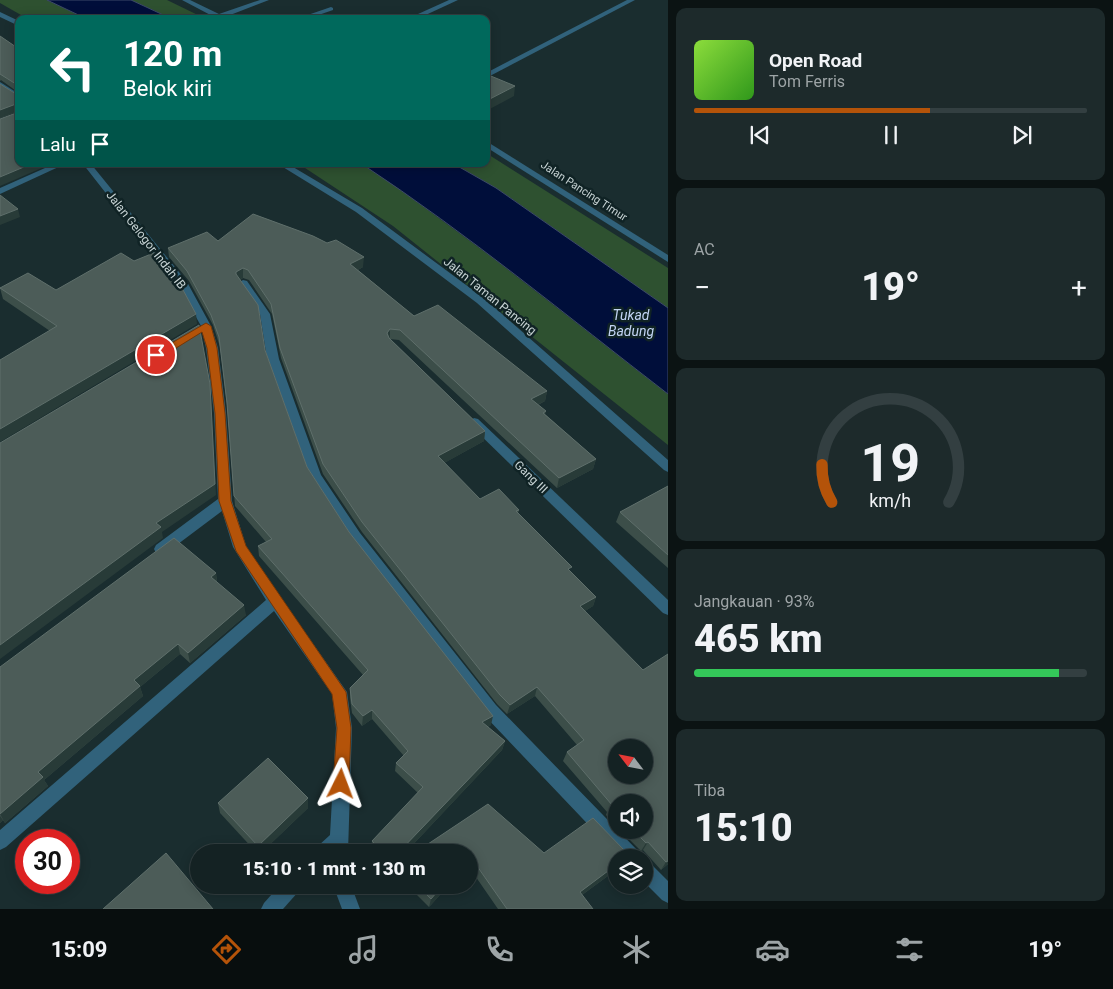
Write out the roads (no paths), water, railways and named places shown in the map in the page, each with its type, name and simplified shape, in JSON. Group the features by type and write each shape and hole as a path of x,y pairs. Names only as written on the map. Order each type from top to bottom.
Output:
{"street":[{"path":"229,15 266,0"},
{"path":"419,15 455,0"},
{"path":"490,74 632,0"},
{"path":"190,1 216,15"},
{"path":"312,15 331,9"},
{"path":"0,14 15,22"},
{"path":"0,84 15,95"},
{"name":"Jalan Pancing Timur","path":"490,146 668,259"},
{"path":"0,192 54,167"},
{"name":"Jalan Gelogor Indah IB","path":"89,167 183,284 212,348 220,413 225,501 240,548 339,692 344,728 338,844"},
{"name":"Jalan Taman Pancing","path":"287,167 360,210 481,302 668,467"},
{"path":"243,283 265,314 272,359 315,476 355,537 490,710 624,849"},
{"name":"Gang III","path":"464,412 668,609"},
{"path":"148,559 225,501"},
{"path":"0,841 275,601"},
{"path":"653,878 668,894"},
{"path":"270,909 284,894"},
{"path":"345,894 351,909"}],"water":[{"path":"47,0 131,0 163,15 79,15"},
{"name":"Tukad Badung","path":"366,167 459,167 496,188 668,308 668,394 479,247"}]}
